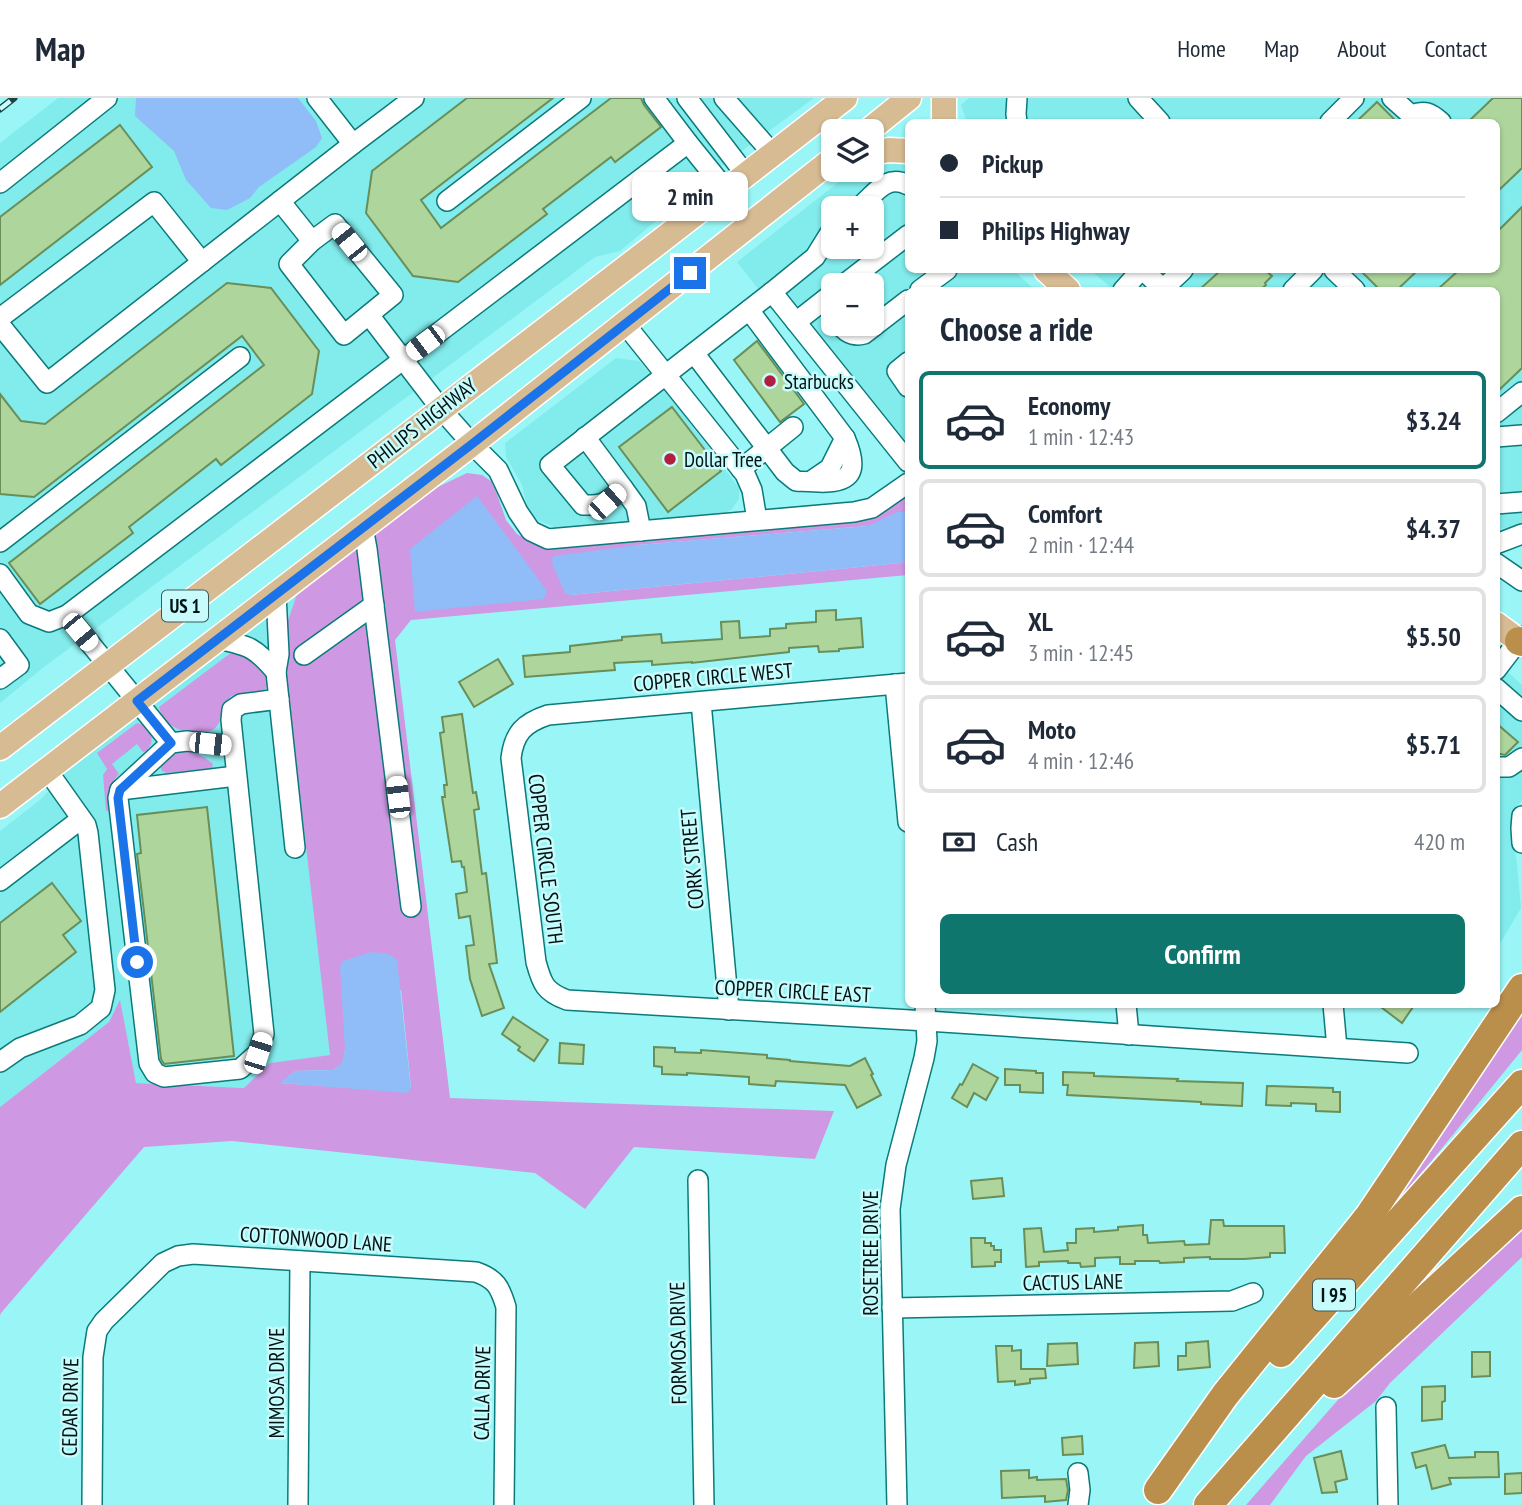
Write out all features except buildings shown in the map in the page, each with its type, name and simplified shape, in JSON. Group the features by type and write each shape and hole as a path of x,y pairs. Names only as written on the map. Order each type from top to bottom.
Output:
{"highway":[{"path":"1152,1497 1225,1395 1369,1216 1522,988"},
{"name":"I 95","path":"1152,1497 1522,1084"},
{"name":"I 95","path":"1208,1505 1522,1145"},
{"path":"1227,1483 1522,1210"}],"main road":[{"name":"PHILIPS HIGHWAY","path":"0,748 773,154 819,106 845,98"},
{"path":"944,98 944,119"},
{"path":"884,120 907,105"},
{"path":"884,151 905,151"},
{"name":"US 1","path":"0,806 472,444 821,170"},
{"path":"1049,273 1065,287"},
{"path":"1500,627 1521,641"}],"street":[{"path":"0,183 107,98"},
{"path":"317,98 353,144"},
{"path":"0,326 47,383 414,98"},
{"path":"447,201 582,98"},
{"path":"653,98 726,190"},
{"path":"687,98 746,175"},
{"path":"724,98 773,154"},
{"path":"1017,98 1017,119"},
{"path":"1138,98 1157,119"},
{"path":"1332,119 1354,98"},
{"path":"1392,98 1411,115 1421,111 1433,114 1438,119"},
{"path":"0,574 29,614 49,622 67,615 688,143"},
{"path":"871,196 889,182 905,184"},
{"path":"280,201 313,241"},
{"path":"0,318 154,202 202,262"},
{"path":"335,224 393,295 344,335 289,264 313,241 335,224"},
{"path":"859,273 905,237"},
{"path":"623,488 598,506 583,505 550,465 772,292 815,257 821,247"},
{"path":"924,287 943,273"},
{"path":"1126,287 1139,273"},
{"path":"1145,273 1160,287"},
{"path":"1166,287 1180,273"},
{"path":"1296,287 1310,273"},
{"path":"1337,273 1352,287"},
{"path":"772,292 905,458"},
{"path":"884,319 905,302"},
{"path":"796,322 821,308"},
{"path":"694,353 785,472 796,481 842,481 850,474 853,465 852,454 845,438 749,310"},
{"path":"369,315 441,409 498,470 517,512 531,531 548,539 854,512 872,508 905,485"},
{"path":"625,324 741,469 752,490 757,520"},
{"path":"0,541 240,357"},
{"path":"905,364 897,371 905,383"},
{"path":"1500,409 1521,395"},
{"path":"741,469 793,427"},
{"path":"1500,437 1522,435"},
{"path":"585,438 636,506 641,531"},
{"path":"1500,504 1522,502"},
{"path":"363,527 411,907"},
{"path":"1500,542 1522,534"},
{"path":"1500,566 1519,575"},
{"path":"276,594 279,654 276,672 295,848"},
{"path":"304,655 374,605"},
{"path":"67,615 171,743"},
{"path":"0,639 19,665 0,679"},
{"path":"218,639 250,646 276,672"},
{"path":"1500,665 1521,641"},
{"path":"902,683 905,752"},
{"name":"COPPER CIRCLE WEST","path":"525,726 548,715 902,683"},
{"path":"1500,692 1522,711"},
{"path":"233,746 187,741 171,743 120,790 118,798 149,1063 155,1073 164,1077 240,1069 258,1053 264,1034 233,746 230,720 232,710 240,704 279,699"},
{"name":"CORK STREET","path":"701,702 729,1010"},
{"name":"COPPER CIRCLE SOUTH","path":"525,726 518,733 511,758 536,962 545,987 554,996"},
{"path":"1500,767 1509,767 1522,758"},
{"path":"0,1062 20,1048 79,1025 101,1008 105,990 86,825 47,770"},
{"path":"120,790 236,776"},
{"path":"1522,816 1522,843"},
{"path":"0,881 81,819"},
{"name":"COPPER CIRCLE EAST","path":"554,996 566,1000 729,1010 926,1013 1129,1035 1408,1053"},
{"path":"1126,1008 1129,1035"},
{"path":"1333,1008 1337,1048"},
{"name":"ROSETREE DRIVE","path":"897,1505 890,1209 896,1165 924,1058 926,1013"},
{"name":"FORMOSA DRIVE","path":"698,1180 704,1505"},
{"name":"COTTONWOOD LANE","path":"140,1286 163,1263 178,1256 193,1254 476,1272 488,1276 496,1283"},
{"name":"MIMOSA DRIVE","path":"298,1505 300,1261"},
{"name":"CALLA DRIVE","path":"496,1283 506,1307 504,1505"},
{"name":"CEDAR DRIVE","path":"92,1505 94,1343 97,1331 104,1321 140,1286"},
{"name":"CACTUS LANE","path":"892,1308 1232,1301 1253,1293"},
{"path":"1385,1407 1388,1505"},
{"path":"1078,1473 1078,1505"}],"shaded area":[{"path":"58,98 814,98 727,162 620,251 595,257 44,667 0,703 0,143"},
{"path":"136,98 298,98 316,121 322,138 316,147 259,187 250,198 227,210 211,208 186,180 174,151 135,116"},
{"path":"969,98 1522,98 1522,527 1500,529 1500,287 1110,287 1094,273 1500,273 1500,119 966,119 961,105"},
{"path":"905,158 905,273 1016,273 1032,287 905,287 905,476 737,262 839,182 884,182 884,159"},
{"path":"616,358 639,361 671,398 739,488 739,499 732,509 724,514 559,529 539,521 528,510 522,485 506,457 505,443"},
{"path":"467,473 482,475 491,481 506,520 517,534 534,544 552,546 905,495 905,512 868,526 638,545 570,595 905,561 905,575 411,620 395,640 450,1098 834,1111 815,1159 634,1147 585,1209 535,1173 232,1141 144,1147 0,1316 0,1107 109,1022 120,1000 136,1083 244,1088 270,1063 330,1055 282,638 297,594 427,492","holes":["401,990 411,1087 407,1092 281,1083 295,1071 333,1070 343,1063 345,1050"]},
{"path":"477,496 547,591 544,599 415,612 410,549"},
{"path":"897,512 905,512 905,561 570,595 565,593 552,559 554,556 638,545 868,526"},
{"path":"297,594 282,638 331,1055 270,1063 245,1088 136,1083 120,1002 109,1022 0,1107 0,831 41,799 70,768"},
{"path":"236,649 262,662 269,681 265,690 231,696 221,719 212,730 189,732 166,722 159,707"},
{"path":"1500,665 1522,685 1522,800 1512,813 1521,908 1500,943"},
{"path":"137,723 144,725 152,734 151,744 147,751 143,752 137,744 112,764 119,774 109,795 110,810 106,811 103,775 107,769 97,753"},
{"path":"189,750 213,764 212,768 167,773 162,771 160,766 175,753"},
{"path":"371,952 389,954 397,960 411,1088 407,1093 280,1083 295,1071 333,1070 342,1063 345,1050 340,966 343,961"},
{"path":"1522,1010 1522,1050 1380,1221"},
{"path":"1522,1221 1522,1257 1390,1383 1376,1401 1306,1456 1270,1505 1246,1505 1351,1385"}],"railway":[{"path":"0,109 14,98"}],"place":[{"name":"Starbucks","path":"770,381"},
{"name":"Dollar Tree","path":"670,459"}],"route":[{"path":"137,962 118,798 120,790 171,743 137,701 690,273"}]}
